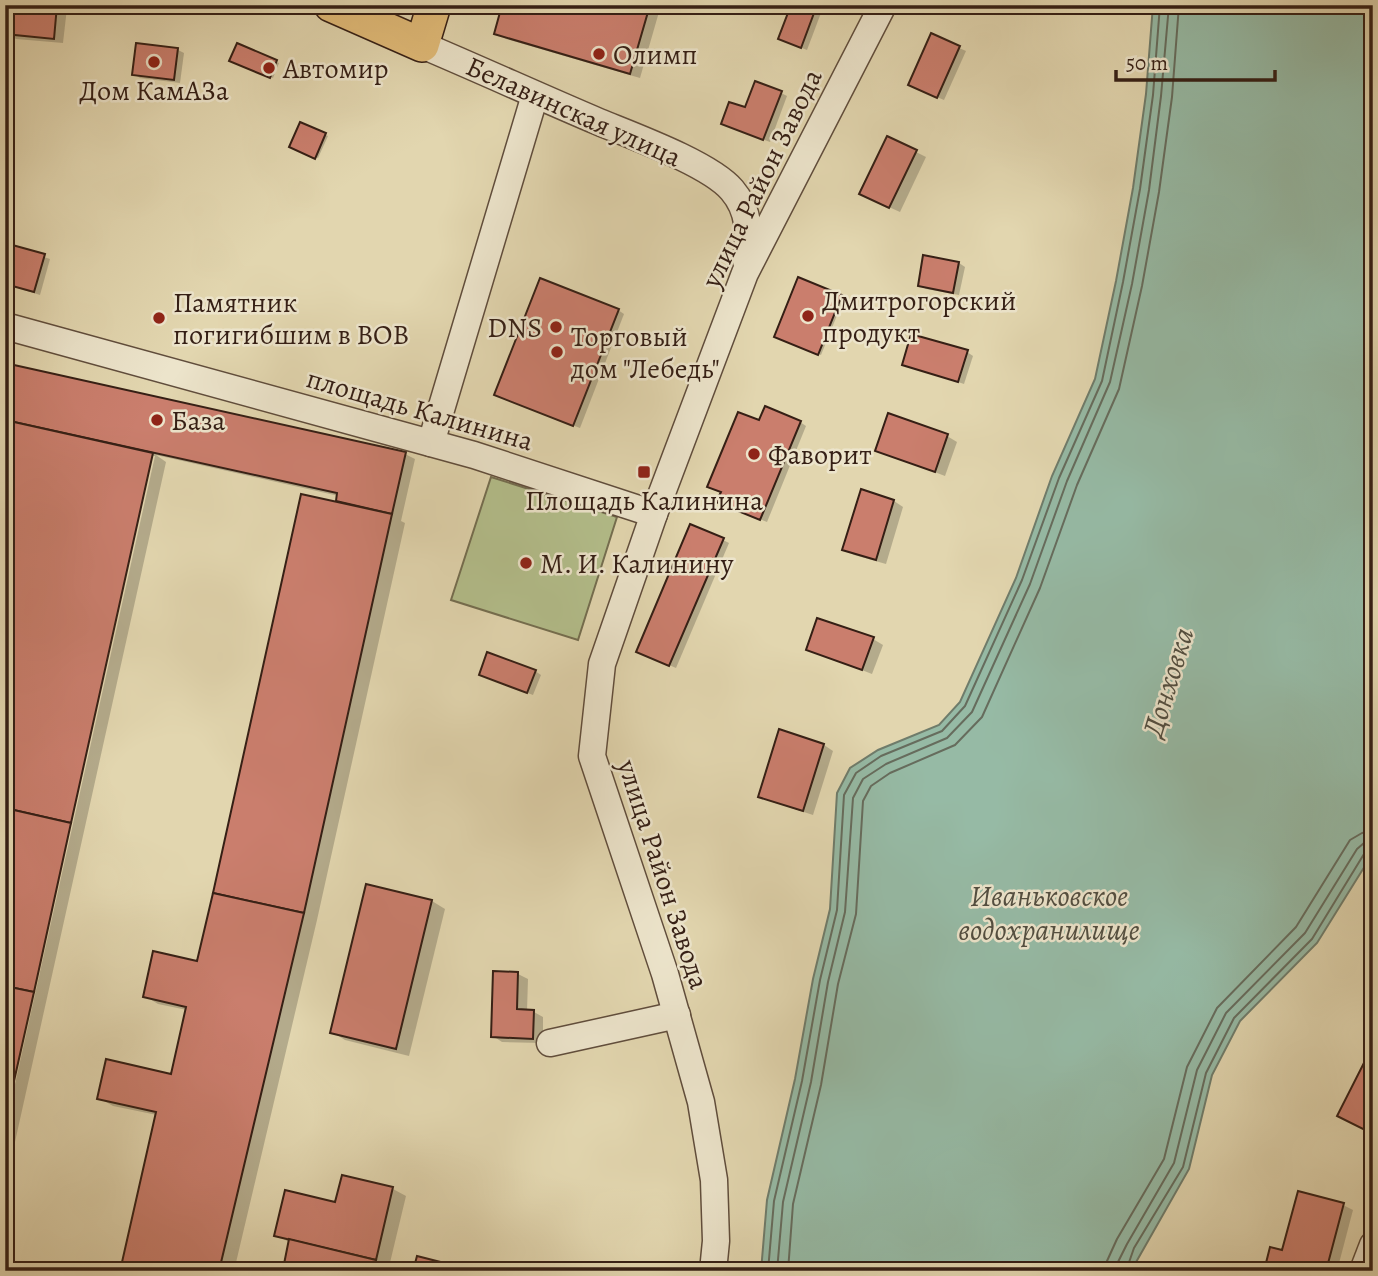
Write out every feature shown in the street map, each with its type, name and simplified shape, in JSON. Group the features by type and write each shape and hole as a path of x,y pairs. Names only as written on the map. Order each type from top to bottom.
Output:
{"main road":[{"name":"Белавинская улица","path":"331,5 422,45"},
{"path":"422,45 433,5"}],"street":[{"name":"улица Район Завода","path":"713,1271 716,1241 713,1180 701,1102 677,1015 592,756 602,664 654,514 745,273 883,5"},
{"name":"Белавинская улица","path":"422,45 660,148 719,178 732,189 746,213 749,243 745,273"},
{"path":"431,443 535,94"},
{"name":"площадь Калинина","path":"5,326 431,443 654,514"},
{"path":"550,1043 677,1015"},
{"path":"1363,1271 1373,1245"}],"shaded area":[{"path":"491,477 617,517 578,640 451,600"}],"water":[{"name":"Иваньковское водохранилище","path":"1153,5 1373,5 1373,853 1317,943 1240,1021 1212,1075 1189,1169 1131,1271 761,1271 767,1200 830,909 837,793 850,768 878,750 939,725 960,702 1016,578 1052,476 1095,379 1133,188 1146,94"}],"building":[{"path":"8,5 57,5 54,39 5,34"},
{"name":"Олимп","path":"502,5 650,5 630,74 494,34"},
{"path":"791,5 817,5 801,48 778,39"},
{"path":"931,33 960,46 937,98 908,85"},
{"path":"136,43 178,48 174,80 132,75"},
{"path":"237,43 277,60 270,78 229,61"},
{"path":"755,81 782,91 763,140 721,124 729,102 745,107"},
{"path":"300,122 326,133 315,159 289,147"},
{"path":"887,136 917,150 889,208 859,194"},
{"path":"5,243 45,254 34,292 5,284"},
{"path":"923,255 959,262 953,293 918,286"},
{"name":"Дмитрогорский продукт","path":"798,277 842,295 818,355 774,337"},
{"name":"Торговый дом \"Лебедь\"","path":"540,278 619,309 573,426 494,395"},
{"path":"911,334 968,350 958,382 902,365"},
{"path":"5,363 406,452 392,514 336,501 337,493 5,420"},
{"name":"Фаворит","path":"765,406 801,421 760,520 716,502 721,492 707,487 738,412 759,420"},
{"path":"888,413 948,434 935,472 875,451"},
{"path":"5,420 153,453 71,823 5,808"},
{"path":"861,489 894,500 876,560 842,550"},
{"path":"301,494 392,514 304,913 213,893"},
{"path":"690,524 724,538 669,666 636,652"},
{"path":"817,618 874,637 862,670 806,650"},
{"path":"487,652 536,670 527,693 479,675"},
{"path":"779,729 824,744 803,811 758,797"},
{"path":"5,808 71,823 34,992 5,986"},
{"path":"366,884 432,900 396,1049 330,1033"},
{"path":"213,893 304,913 219,1271 120,1271 156,1112 97,1099 106,1059 171,1074 186,1007 143,997 153,951 197,961"},
{"path":"493,971 518,972 517,1009 534,1010 533,1039 491,1037"},
{"path":"5,986 34,992 5,1121"},
{"path":"1370,1051 1373,1052 1371,1133 1337,1116"},
{"path":"342,1175 393,1187 376,1260 274,1236 285,1190 335,1202"},
{"path":"1298,1191 1344,1203 1326,1271 1264,1271 1270,1247 1282,1250"},
{"path":"289,1239 376,1260 373,1271 312,1271 284,1264"},
{"path":"417,1256 468,1269 413,1271"}],"place":[{"name":"Олимп","path":"599,54"},
{"name":"Дом КамАЗа","path":"154,62"},
{"name":"Автомир","path":"269,68"},
{"name":"Дмитрогорский продукт","path":"808,316"},
{"name":"Памятник погигибшим в ВОВ","path":"159,318"},
{"name":"DNS","path":"556,327"},
{"name":"Торговый дом \"Лебедь\"","path":"557,352"},
{"name":"База","path":"157,420"},
{"name":"Фаворит","path":"754,454"},
{"name":"Площадь Калинина","path":"644,472"},
{"name":"М. И. Калинину","path":"526,563"}],"water label":[{"name":"Донховка","path":"1168,682"}]}
